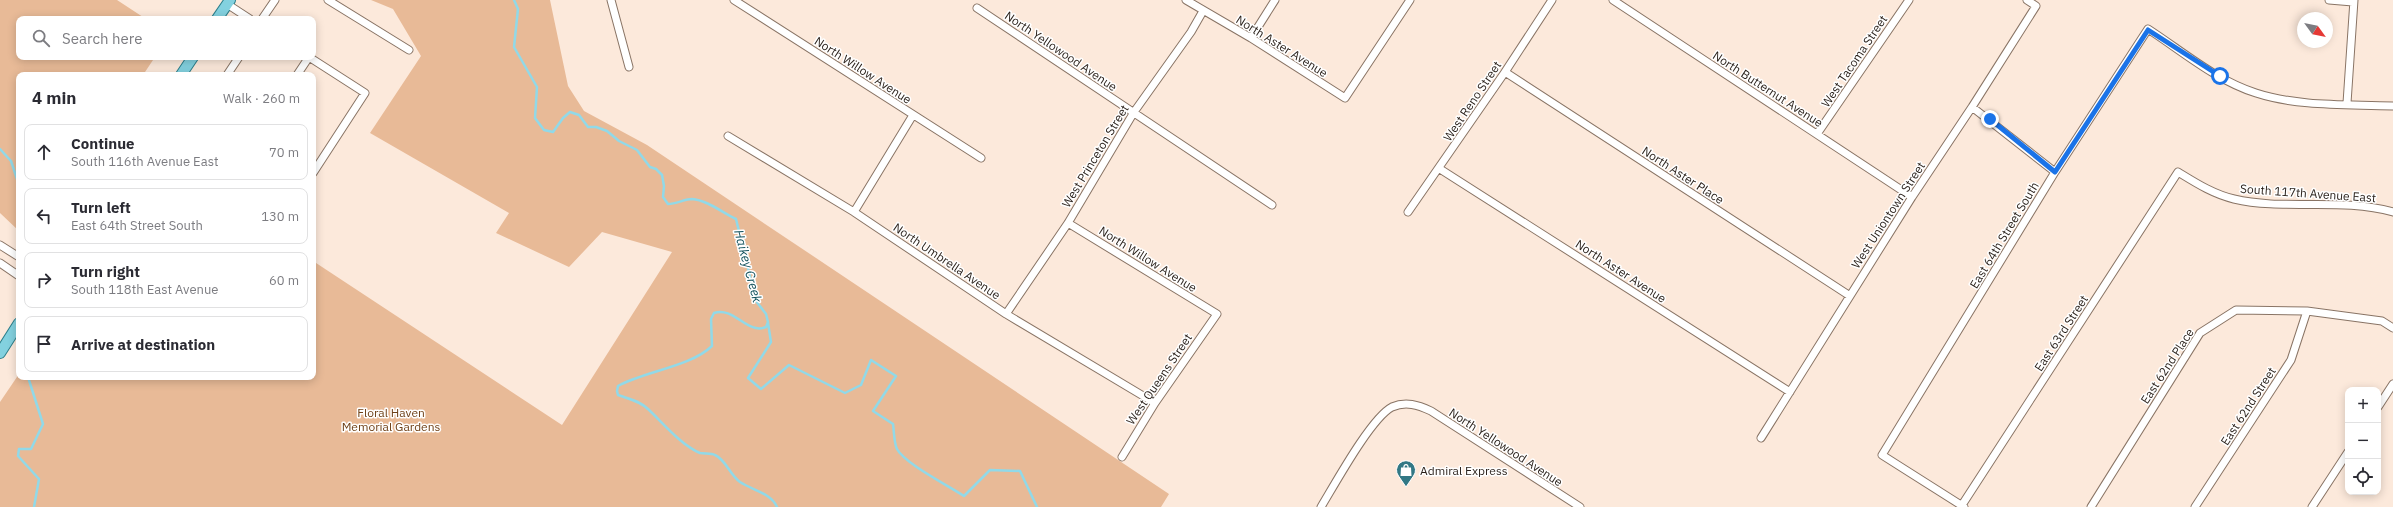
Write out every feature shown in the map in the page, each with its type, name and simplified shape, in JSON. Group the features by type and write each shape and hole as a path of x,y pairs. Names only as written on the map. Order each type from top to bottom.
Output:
{"main road":[{"path":"219,16 228,2"},
{"path":"183,72 191,60"},
{"path":"0,353 16,328"}],"street":[{"path":"264,16 275,0"},
{"path":"328,0 409,50"},
{"path":"611,0 629,67"},
{"name":"North Willow Avenue","path":"734,0 981,158"},
{"name":"North Aster Avenue","path":"1186,0 1251,38 1345,98 1410,0"},
{"path":"1251,38 1275,0"},
{"name":"West Reno Street","path":"1408,212 1440,169 1552,0"},
{"name":"North Butternut Avenue","path":"1613,0 1912,197"},
{"name":"West Tacoma Street","path":"1817,134 1909,0"},
{"name":"West Uniontown Street","path":"1760,438 1912,197 1972,107 2036,6 2027,0"},
{"path":"2329,0 2353,1 2347,104 2393,106"},
{"path":"228,2 246,16"},
{"name":"North Yellowood Avenue","path":"977,8 1272,205"},
{"name":"West Princeton Street","path":"1006,314 1068,223 1134,112 1191,32 1203,11"},
{"name":"East 64th Street South","path":"1963,506 1882,455 2055,172 2148,30 2220,76 2256,93 2281,99 2347,104"},
{"path":"229,72 236,60"},
{"path":"299,72 307,60"},
{"path":"314,60 365,93 316,168"},
{"name":"North Aster Place","path":"1505,72 1850,296"},
{"path":"1972,107 2055,172"},
{"path":"854,212 912,115"},
{"name":"North Umbrella Avenue","path":"728,136 854,212 1006,314 1154,403"},
{"name":"North Aster Avenue","path":"1440,169 1790,392"},
{"name":"South 117th Avenue East","path":"2178,172 2200,186 2239,200 2366,207 2393,212"},
{"name":"East 63rd Street","path":"1963,506 2178,172"},
{"name":"North Willow Avenue","path":"1068,223 1217,314"},
{"path":"0,245 16,255"},
{"path":"0,263 16,274"},
{"name":"East 62nd Place","path":"2090,507 2200,333 2236,310 2307,312 2382,321 2393,328"},
{"name":"East 62nd Street","path":"2195,507 2291,360 2307,312"},
{"name":"West Queens Street","path":"1122,457 1154,403 1217,314"},
{"path":"2381,402 2393,384"},
{"name":"North Yellowood Avenue","path":"1321,507 1376,420 1385,411 1402,404 1420,406 1580,507"},
{"path":"2312,507 2345,457"}],"green space":[{"path":"0,0 117,0 141,16 16,16 16,60 153,60 145,72 16,72 16,228 0,213"},
{"name":"Floral Haven Memorial Gardens","path":"371,0 550,0 568,86 584,111 647,145 1169,494 1161,507 0,507 0,402 16,378 16,380 316,380 316,263 562,425 672,252 602,232 569,267 496,233 509,213 370,133 421,56 393,9"}],"waterway":[{"name":"Haikey Creek","path":"514,0 518,9 514,47 537,87 535,118 544,130 553,132 563,118 570,112 579,115 588,127 596,127 607,131 619,141 637,150 650,167 656,169 662,175 664,186 663,197 668,204 689,199 698,200 709,204 736,219 756,301 766,314 768,322 766,327 753,327 728,313 714,313 711,319 712,346 692,359 641,376 618,386 617,391 618,395 634,400 645,406 686,445 700,453 713,454 719,457 733,476 745,485 766,495 777,507"},
{"path":"0,149 11,161 16,176"},
{"path":"768,323 771,342 748,378 761,389 789,365 845,393 861,385 871,360 896,376 873,411 893,424 896,446 901,455 917,467 964,496 990,470 1020,471 1037,507"},
{"path":"29,380 43,424 31,449 19,449 18,456 39,479 34,507"}],"place":[{"name":"Admiral Express","path":"1406,487"}],"route":[{"path":"1990,119 2055,172 2148,30 2220,76"}]}
